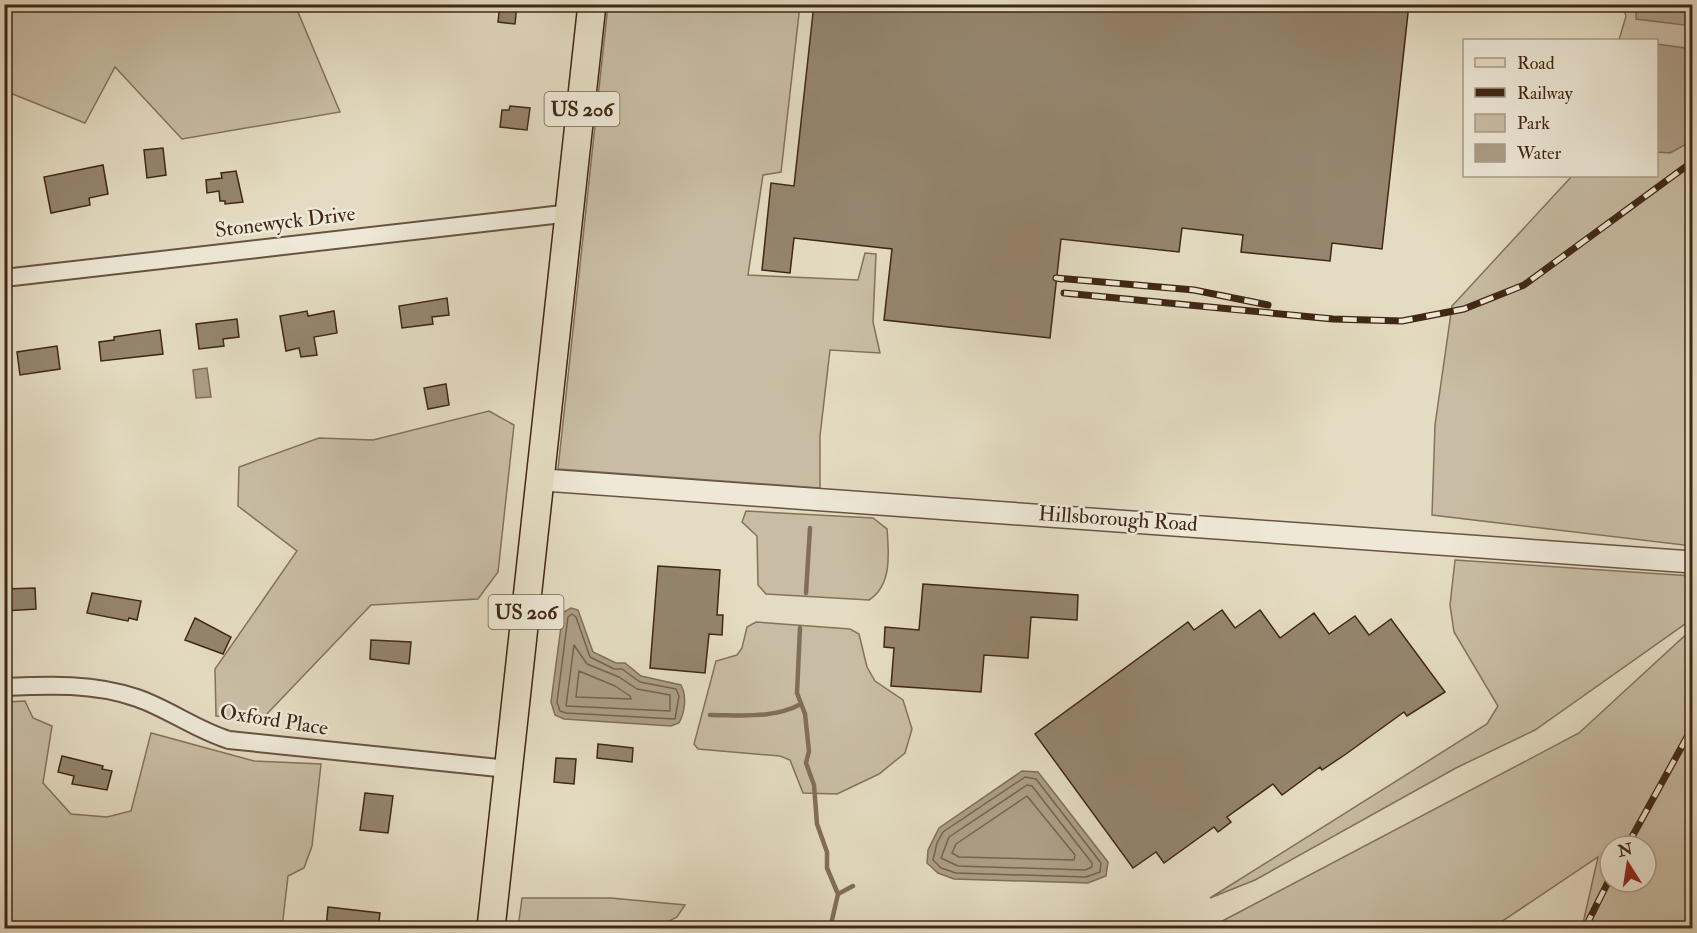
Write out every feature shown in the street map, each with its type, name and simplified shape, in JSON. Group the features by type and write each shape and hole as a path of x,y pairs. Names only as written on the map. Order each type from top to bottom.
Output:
{"main road":[{"name":"US 206","path":"491,928 544,480 592,4"}],"street":[{"name":"Stonewyck Drive","path":"4,278 571,213"},
{"name":"Hillsborough Road","path":"544,480 1692,562"},
{"name":"Oxford Place","path":"4,687 76,686 108,690 138,698 212,735 229,740 508,769"}],"green space":[{"path":"4,5 295,5 340,112 182,139 115,67 85,123 5,91"},
{"path":"608,5 800,5 781,172 763,175 748,275 858,280 865,253 876,254 873,322 880,353 830,350 820,436 820,488 558,469"},
{"path":"1622,5 1692,5 1692,546 1432,515 1435,425 1452,306 1571,177 1658,177 1658,39 1619,39 1626,16"},
{"path":"489,411 514,425 498,572 478,599 371,605 263,718 216,716 215,669 297,551 238,506 239,467 319,438 373,440"},
{"path":"746,511 873,518 887,529 887,568 882,586 869,600 766,594 758,585 757,536 742,522"},
{"path":"1455,560 1692,576 1692,619 1535,730 1456,768 1255,880 1210,898 1487,724 1498,706 1454,632 1450,605"},
{"path":"756,622 850,629 859,634 867,667 875,681 903,700 912,729 905,753 879,774 837,794 803,793 790,760 780,756 698,749 694,744 716,661 737,655 742,648 747,627"},
{"path":"1692,629 1692,928 1582,928 1598,857 1492,928 1209,928 1579,733"},
{"path":"25,701 33,718 52,726 43,783 71,814 107,817 131,811 151,733 254,761 321,764 312,846 304,868 288,876 282,928 5,928 5,702"},
{"path":"522,898 611,898 685,905 677,917 656,928 518,928"}],"water":[{"path":"1636,5 1692,5 1692,26 1636,19"},
{"path":"1658,44 1692,49 1692,141 1670,153 1658,152"},
{"path":"207,368 211,397 196,398 193,370"},
{"path":"571,608 578,610 593,652 616,663 625,663 641,676 681,685 684,704 679,723 671,726 564,719 555,715 551,702 562,619 564,612"},
{"path":"1022,771 1038,772 1108,862 1106,876 1088,883 954,879 938,873 927,863 928,850 939,828"}],"building":[{"path":"500,4 517,4 515,24 498,22"},
{"path":"814,4 1409,4 1382,249 1332,243 1330,261 1241,252 1243,235 1182,228 1179,252 1061,239 1050,338 884,320 892,249 794,238 790,273 762,270 771,183 794,186"},
{"path":"510,106 530,108 527,130 500,127 502,110 509,110"},
{"path":"163,148 166,175 147,178 144,150"},
{"path":"103,165 108,194 89,198 90,205 51,213 44,177"},
{"path":"236,171 243,202 225,204 225,201 220,201 219,191 207,193 206,180 222,178 221,173"},
{"path":"447,298 449,315 432,317 433,324 402,328 399,306"},
{"path":"307,311 308,316 334,311 337,333 314,337 317,355 301,357 299,348 286,351 280,316"},
{"path":"237,319 239,337 223,339 224,346 199,349 196,324"},
{"path":"160,330 163,354 101,361 99,342 114,340 114,337"},
{"path":"57,346 60,369 20,375 17,352"},
{"path":"446,384 449,405 428,409 424,388"},
{"path":"658,566 720,570 717,615 723,615 722,635 709,634 705,673 650,668"},
{"path":"923,584 1078,595 1077,620 1031,617 1028,658 984,655 981,692 891,686 894,648 884,647 885,627 919,630"},
{"path":"35,588 36,609 4,611 4,589"},
{"path":"92,593 141,601 137,620 129,618 128,621 87,613"},
{"path":"1222,610 1235,628 1260,610 1280,638 1314,613 1329,634 1355,616 1369,635 1391,619 1445,692 1407,716 1404,712 1346,754 1322,770 1320,767 1282,795 1273,784 1227,817 1231,822 1218,832 1214,827 1164,863 1156,852 1133,868 1035,734 1188,622 1194,630"},
{"path":"195,618 231,637 223,654 185,640"},
{"path":"371,640 411,642 409,664 370,659"},
{"path":"598,744 633,748 632,762 597,758"},
{"path":"62,756 103,766 102,769 112,771 107,790 72,784 74,776 58,772"},
{"path":"556,758 576,759 574,784 554,782"},
{"path":"365,793 393,796 388,833 360,830"},
{"path":"328,907 380,913 378,928 326,928"}],"waterway":[{"path":"806,593 810,528"},
{"path":"800,628 797,693 805,714 809,751 806,763 814,785 817,824 827,852 827,868 838,894 832,920 834,928"},
{"path":"710,715 768,714 801,704"},
{"path":"838,894 853,886"}],"railway":[{"path":"1064,293 1333,319 1402,321 1464,309 1524,285 1692,162"},
{"path":"1062,279 1056,278 1194,290 1268,305"},
{"path":"1634,834 1692,728"},
{"path":"1585,928 1602,894"}]}
